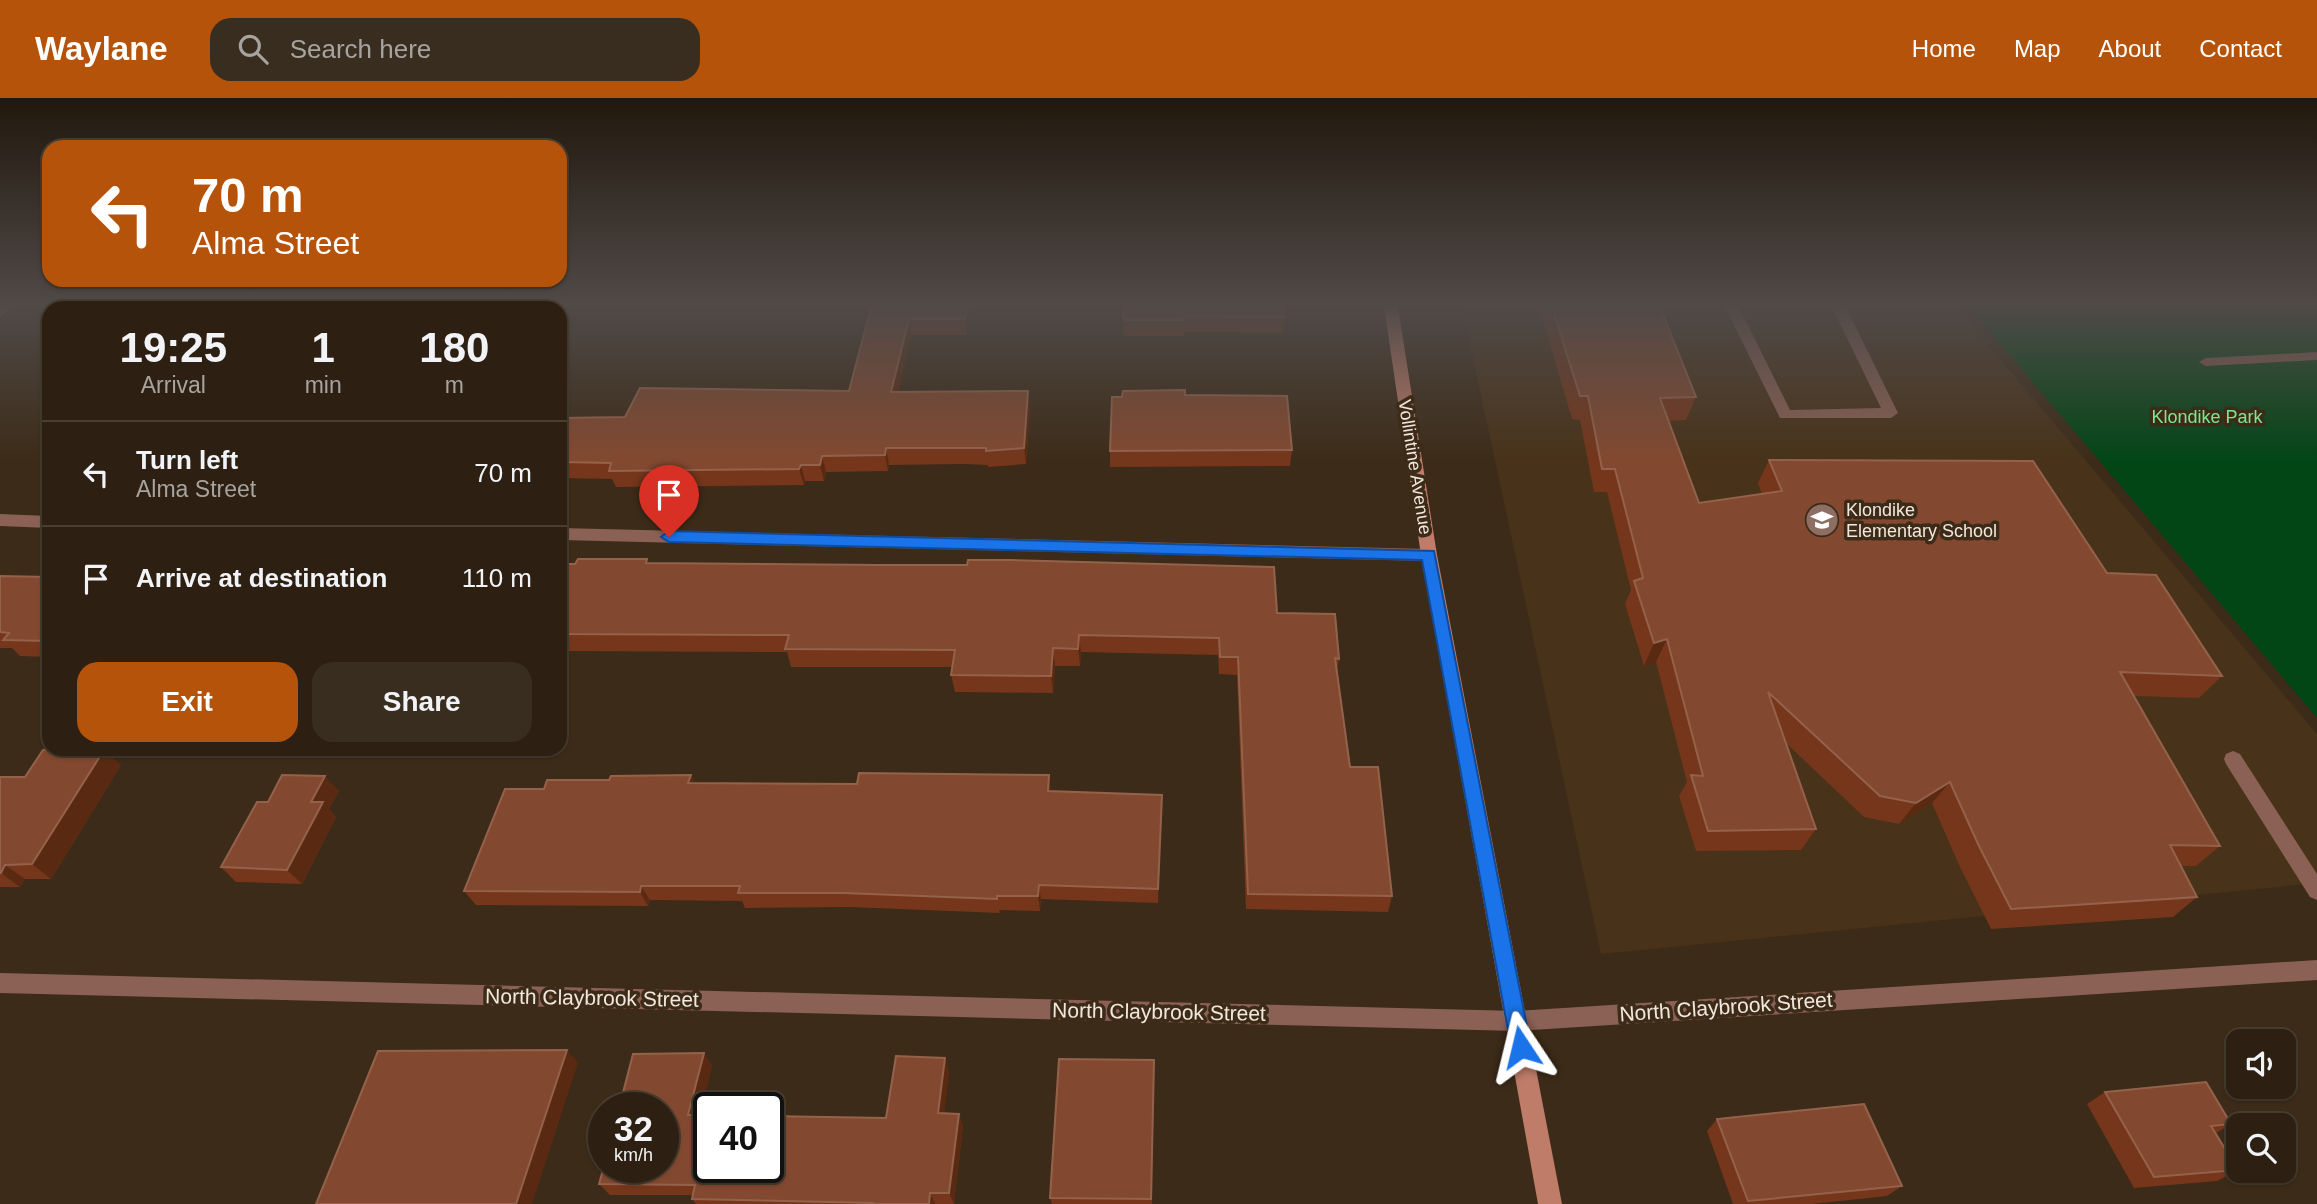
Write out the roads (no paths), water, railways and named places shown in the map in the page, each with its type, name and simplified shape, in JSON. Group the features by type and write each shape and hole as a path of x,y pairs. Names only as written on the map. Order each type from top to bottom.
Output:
{"street":[{"name":"Vollintine Avenue","path":"1399,359 1429,555 1550,1204"},
{"path":"1757,359 1785,415 1891,413 1864,359"},
{"path":"2206,362 2269,359"},
{"path":"0,520 42,522"},
{"path":"567,534 1429,555"},
{"path":"2232,759 2317,891"},
{"name":"North Claybrook Street","path":"0,984 1517,1021 2317,970"}],"place":[{"name":"Klondike Elementary School","path":"1822,520"}],"park label":[{"name":"Klondike Park","path":"2207,417"}]}
